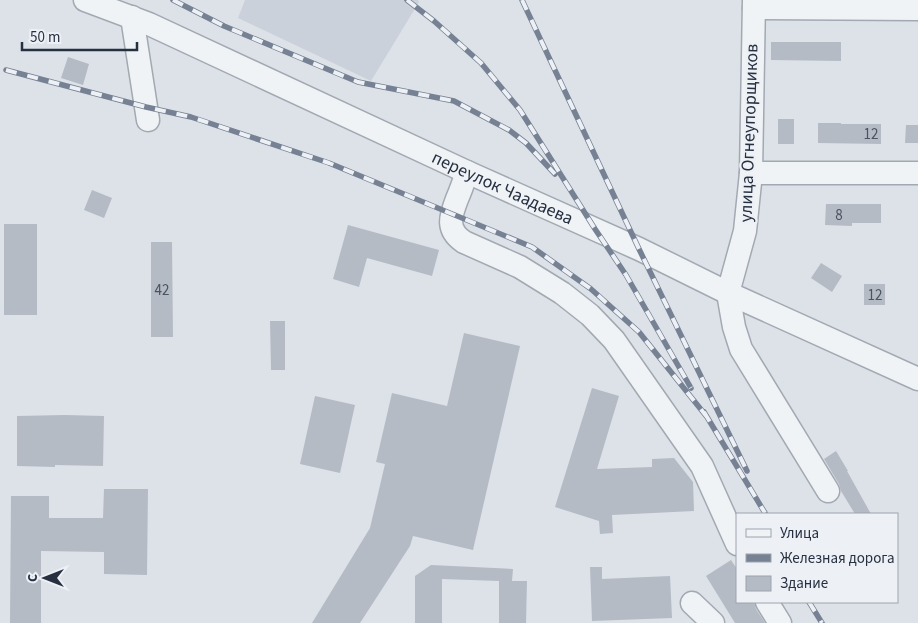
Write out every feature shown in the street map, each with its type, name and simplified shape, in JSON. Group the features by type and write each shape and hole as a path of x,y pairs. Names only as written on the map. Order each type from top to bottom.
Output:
{"street":[{"name":"переулок Чаадаева","path":"85,0 139,14 468,172 639,249 728,293 918,379"},
{"path":"754,4 918,9"},
{"name":"улица Огнеупорщиков","path":"728,293 746,231 751,173 754,4"},
{"path":"139,14 148,120"},
{"path":"468,172 452,214 451,222 457,237 464,242 520,267 562,293 590,315 614,340 702,466 736,542"},
{"path":"751,173 918,173"},
{"path":"728,293 734,327 741,349 828,491"},
{"path":"692,603 712,623"},
{"path":"768,603 780,623"}],"shaded area":[{"path":"245,0 418,0 419,2 371,81 238,18"}],"building":[{"path":"771,42 841,42 841,61 771,60"},
{"path":"68,57 89,64 83,85 61,78"},
{"path":"778,119 794,119 794,144 778,144"},
{"path":"818,123 881,124 881,144 818,143"},
{"path":"906,125 918,125 918,143 905,143"},
{"path":"92,190 112,198 104,218 84,210"},
{"path":"826,204 881,204 881,223 852,223 852,226 825,225"},
{"path":"4,224 37,224 37,315 4,315"},
{"path":"348,225 439,250 432,276 367,258 359,287 333,279"},
{"path":"151,242 172,242 173,337 151,337"},
{"path":"821,263 842,276 832,292 811,278"},
{"path":"864,284 885,284 885,305 864,305"},
{"path":"270,321 285,321 285,370 271,370"},
{"path":"464,333 520,346 473,550 413,536 410,546 360,623 312,623 370,528 385,464 376,462 392,393 447,406"},
{"path":"592,388 619,396 597,469 652,467 652,459 674,458 693,482 694,511 612,515 613,533 600,534 599,521 555,507"},
{"path":"315,396 355,405 340,473 300,464"},
{"path":"17,416 104,416 103,466 17,466"},
{"path":"836,451 870,513 854,513 824,459"},
{"path":"104,489 148,489 147,575 104,574 104,552 41,551 41,623 10,623 11,496 49,496 49,518 103,518"},
{"path":"731,560 736,568 736,603 754,603 765,623 735,623 706,576"},
{"path":"431,565 513,569 512,581 527,581 526,623 499,623 499,581 442,579 442,623 415,623 415,576"},
{"path":"590,567 602,567 602,579 670,576 672,618 592,621"}],"railway":[{"path":"173,0 224,26 358,82 454,101 509,130 526,143 555,174"},
{"path":"407,0 434,21 481,63 520,110 626,275 691,388"},
{"path":"522,0 639,249 747,471"},
{"path":"6,70 191,117 329,163 532,247 591,289 639,332 707,417"},
{"path":"704,412 765,513"},
{"path":"810,603 822,623"}]}
